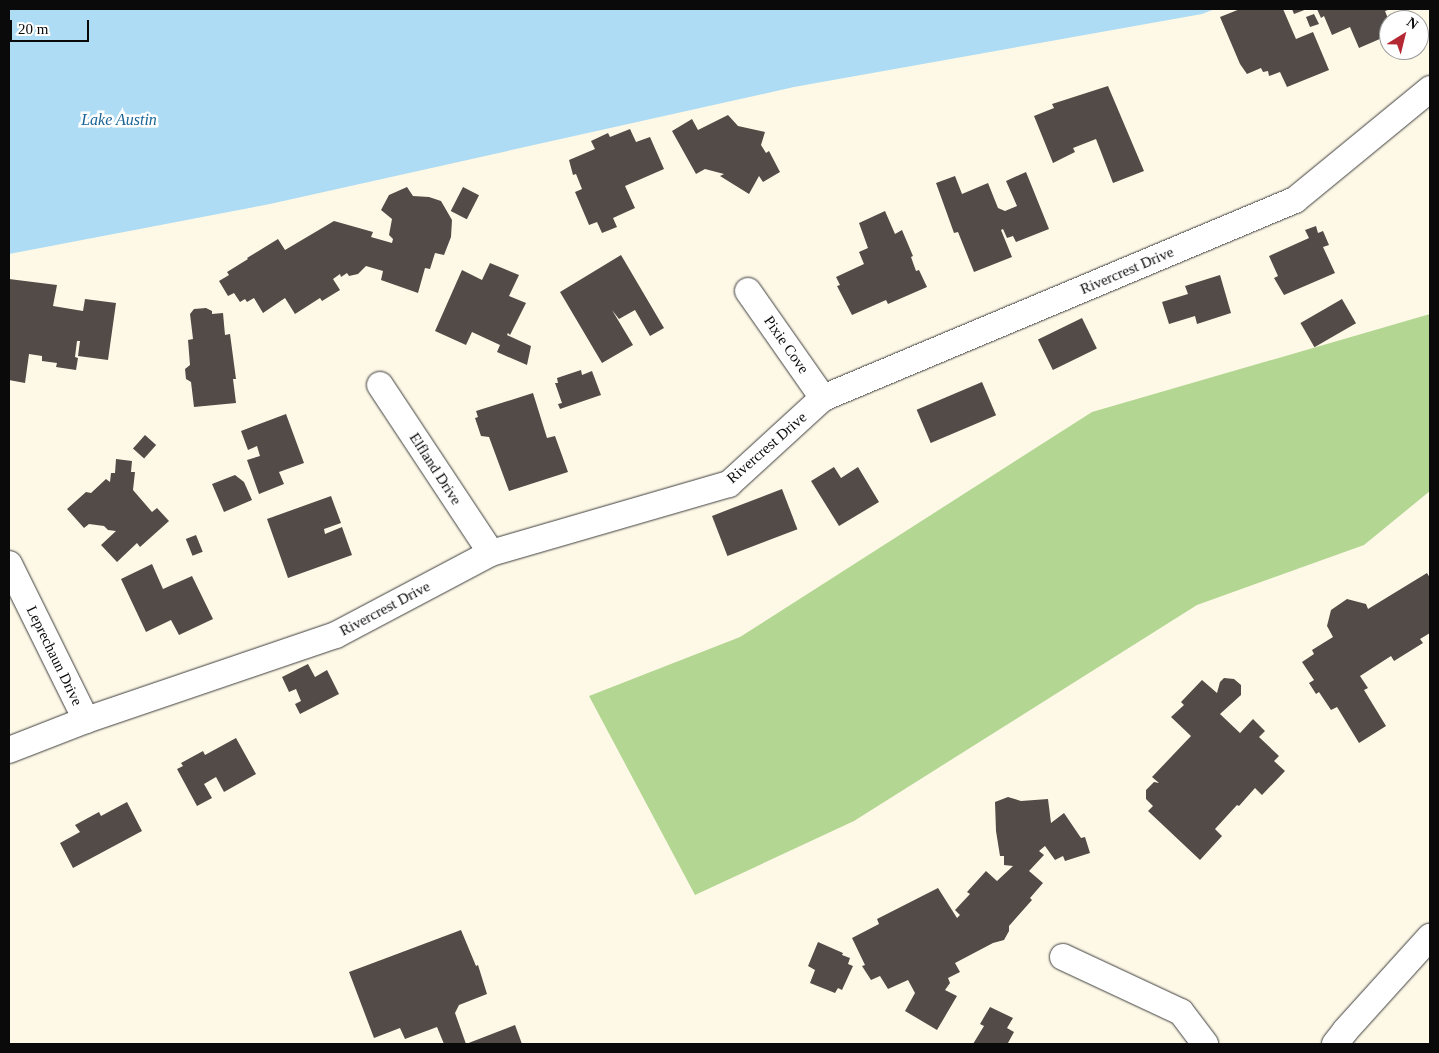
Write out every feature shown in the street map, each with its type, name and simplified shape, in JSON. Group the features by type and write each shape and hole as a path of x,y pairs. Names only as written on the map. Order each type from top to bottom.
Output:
{"street":[{"name":"Rivercrest Drive","path":"9,750 86,720 336,634 491,553 729,484 823,398 1296,200 1430,89"},
{"name":"Pixie Cove","path":"748,291 823,398"},
{"name":"Elfland Drive","path":"380,385 491,553"},
{"name":"Leprechaun Drive","path":"9,564 86,720"},
{"path":"1335,1044 1345,1030 1430,937"},
{"path":"1063,957 1181,1012 1205,1044"}],"green space":[{"path":"1430,314 1430,491 1364,545 1197,605 854,821 695,895 589,696 740,637 1092,412"}],"water":[{"name":"Lake Austin","path":"9,9 1215,9 1202,14 794,87 270,204 9,254"}],"building":[{"path":"1240,9 1283,9 1296,39 1313,32 1329,70 1287,87 1280,72 1269,76 1268,71 1263,72 1261,68 1247,74 1240,64 1220,17"},
{"path":"1292,9 1307,9 1294,14"},
{"path":"1317,9 1391,9 1379,10 1379,39 1359,48 1350,27 1332,35 1324,16 1321,18"},
{"path":"1314,14 1319,24 1310,27 1306,17"},
{"path":"1108,86 1144,171 1113,183 1096,139 1073,148 1075,152 1053,163 1034,116 1054,108 1052,104"},
{"path":"728,115 738,126 765,132 761,145 766,153 769,151 780,172 763,182 759,176 749,194 720,176 724,174 705,169 696,174 672,131 692,119 698,130"},
{"path":"630,129 636,142 650,137 664,169 625,186 635,208 613,218 617,227 602,233 597,222 589,225 575,192 582,189 576,174 573,175 569,160 595,149 591,141 608,133 610,137"},
{"path":"1026,172 1049,229 1016,242 1013,236 1007,238 1003,229 1001,230 1012,257 974,272 958,232 954,233 936,183 955,176 962,194 988,183 998,208 1005,211 1017,206 1006,181"},
{"path":"407,187 413,196 429,197 441,201 452,220 451,237 444,255 435,253 430,269 425,268 418,293 381,280 383,271 366,266 358,274 349,276 347,273 341,277 340,274 333,279 340,290 322,301 320,298 295,314 285,298 263,313 254,298 247,302 245,299 240,302 234,293 228,296 219,281 229,275 227,272 278,239 285,250 334,221 373,232 371,237 392,243 393,239 389,235 392,219 381,210 389,195"},
{"path":"463,187 479,195 467,219 451,211"},
{"path":"885,211 895,234 902,230 913,256 911,257 916,271 919,270 927,287 888,304 886,300 852,315 837,286 840,285 836,277 864,264 859,252 868,248 859,223"},
{"path":"1316,226 1318,233 1323,231 1329,245 1323,247 1335,273 1284,295 1274,278 1278,276 1269,256 1309,238 1305,230"},
{"path":"621,255 664,328 650,336 635,310 619,319 612,310 633,345 602,363 560,292"},
{"path":"490,263 519,275 509,296 526,303 510,335 508,333 507,335 531,346 527,365 497,352 500,345 472,332 466,345 435,331 462,270 482,280"},
{"path":"1220,275 1231,313 1197,324 1195,316 1169,324 1162,302 1188,294 1185,286"},
{"path":"9,279 57,285 53,306 83,311 85,299 116,303 108,360 78,356 80,341 77,341 75,357 78,358 76,370 56,367 57,363 42,361 42,356 29,354 25,383 9,380"},
{"path":"1342,299 1356,323 1314,347 1300,323"},
{"path":"206,308 212,311 212,314 223,313 225,335 230,334 236,379 233,379 236,403 194,407 191,382 186,379 185,369 190,365 188,340 193,339 190,314 194,309"},
{"path":"1082,318 1097,349 1053,370 1038,339"},
{"path":"581,370 582,375 592,371 601,395 560,409 558,404 562,403 555,383 558,383 557,378"},
{"path":"982,382 996,415 931,443 917,410"},
{"path":"533,393 547,438 555,436 568,472 509,491 489,437 481,436 475,418 478,417 476,411"},
{"path":"286,414 304,463 279,472 284,484 259,494 247,460 260,456 257,446 248,450 241,431"},
{"path":"145,435 156,445 144,458 133,448"},
{"path":"116,459 132,461 131,472 135,472 133,490 152,512 157,508 169,521 140,547 137,543 117,562 101,545 116,531 108,530 104,526 89,524 84,528 67,509 86,492 91,493 106,479 110,482 111,473 115,473"},
{"path":"834,467 841,478 858,467 879,502 839,526 811,481"},
{"path":"235,475 244,482 252,500 224,512 212,484"},
{"path":"782,489 797,529 727,556 712,516"},
{"path":"331,496 341,523 324,529 325,534 342,527 352,555 288,578 267,519"},
{"path":"196,535 203,552 193,556 186,539"},
{"path":"152,564 163,589 192,576 213,619 179,635 171,620 146,632 121,579"},
{"path":"1427,573 1430,578 1430,633 1420,639 1423,643 1394,661 1391,656 1360,676 1368,688 1364,690 1386,726 1359,743 1337,707 1331,710 1319,692 1316,694 1309,683 1314,680 1302,662 1314,654 1312,650 1333,637 1327,626 1331,610 1347,599 1366,604 1368,609"},
{"path":"308,664 315,677 327,670 339,694 300,714 295,704 301,701 296,689 289,692 282,677"},
{"path":"1224,678 1234,679 1241,685 1241,695 1220,714 1240,733 1253,719 1265,731 1259,737 1279,756 1274,761 1285,771 1262,795 1255,788 1239,806 1237,805 1215,829 1222,836 1200,860 1148,811 1153,806 1146,799 1146,790 1154,782 1159,783 1152,777 1191,736 1171,717 1184,705 1181,702 1202,680 1217,693 1220,682"},
{"path":"236,738 256,774 224,792 216,777 204,784 212,798 197,806 177,769 183,766 181,763 203,751 205,755"},
{"path":"1008,797 1021,801 1048,799 1051,823 1064,813 1081,838 1085,837 1090,853 1065,861 1063,856 1055,860 1045,846 1039,851 1044,855 1029,871 1043,883 1030,898 1032,900 1009,926 1009,931 1004,940 993,943 955,963 960,972 948,978 950,983 945,990 957,996 937,1030 905,1011 915,993 908,980 888,989 880,976 871,980 862,966 865,965 852,938 879,924 877,919 938,888 957,918 960,915 955,910 970,894 967,892 986,871 997,881 1013,866 1004,865 1004,856 1000,856 996,831 995,802"},
{"path":"127,802 142,831 73,868 60,843 80,832 75,825 99,812 101,816"},
{"path":"461,930 476,966 478,965 487,994 459,1005 455,1013 466,1044 444,1044 437,1027 405,1039 400,1028 374,1038 349,972"},
{"path":"818,942 843,953 842,955 850,958 848,964 853,966 842,990 838,988 835,993 810,983 815,970 808,966"},
{"path":"990,1007 1013,1018 1007,1028 1014,1032 1008,1043 973,1044 984,1026 980,1024"},
{"path":"515,1025 522,1044 466,1044"}]}
